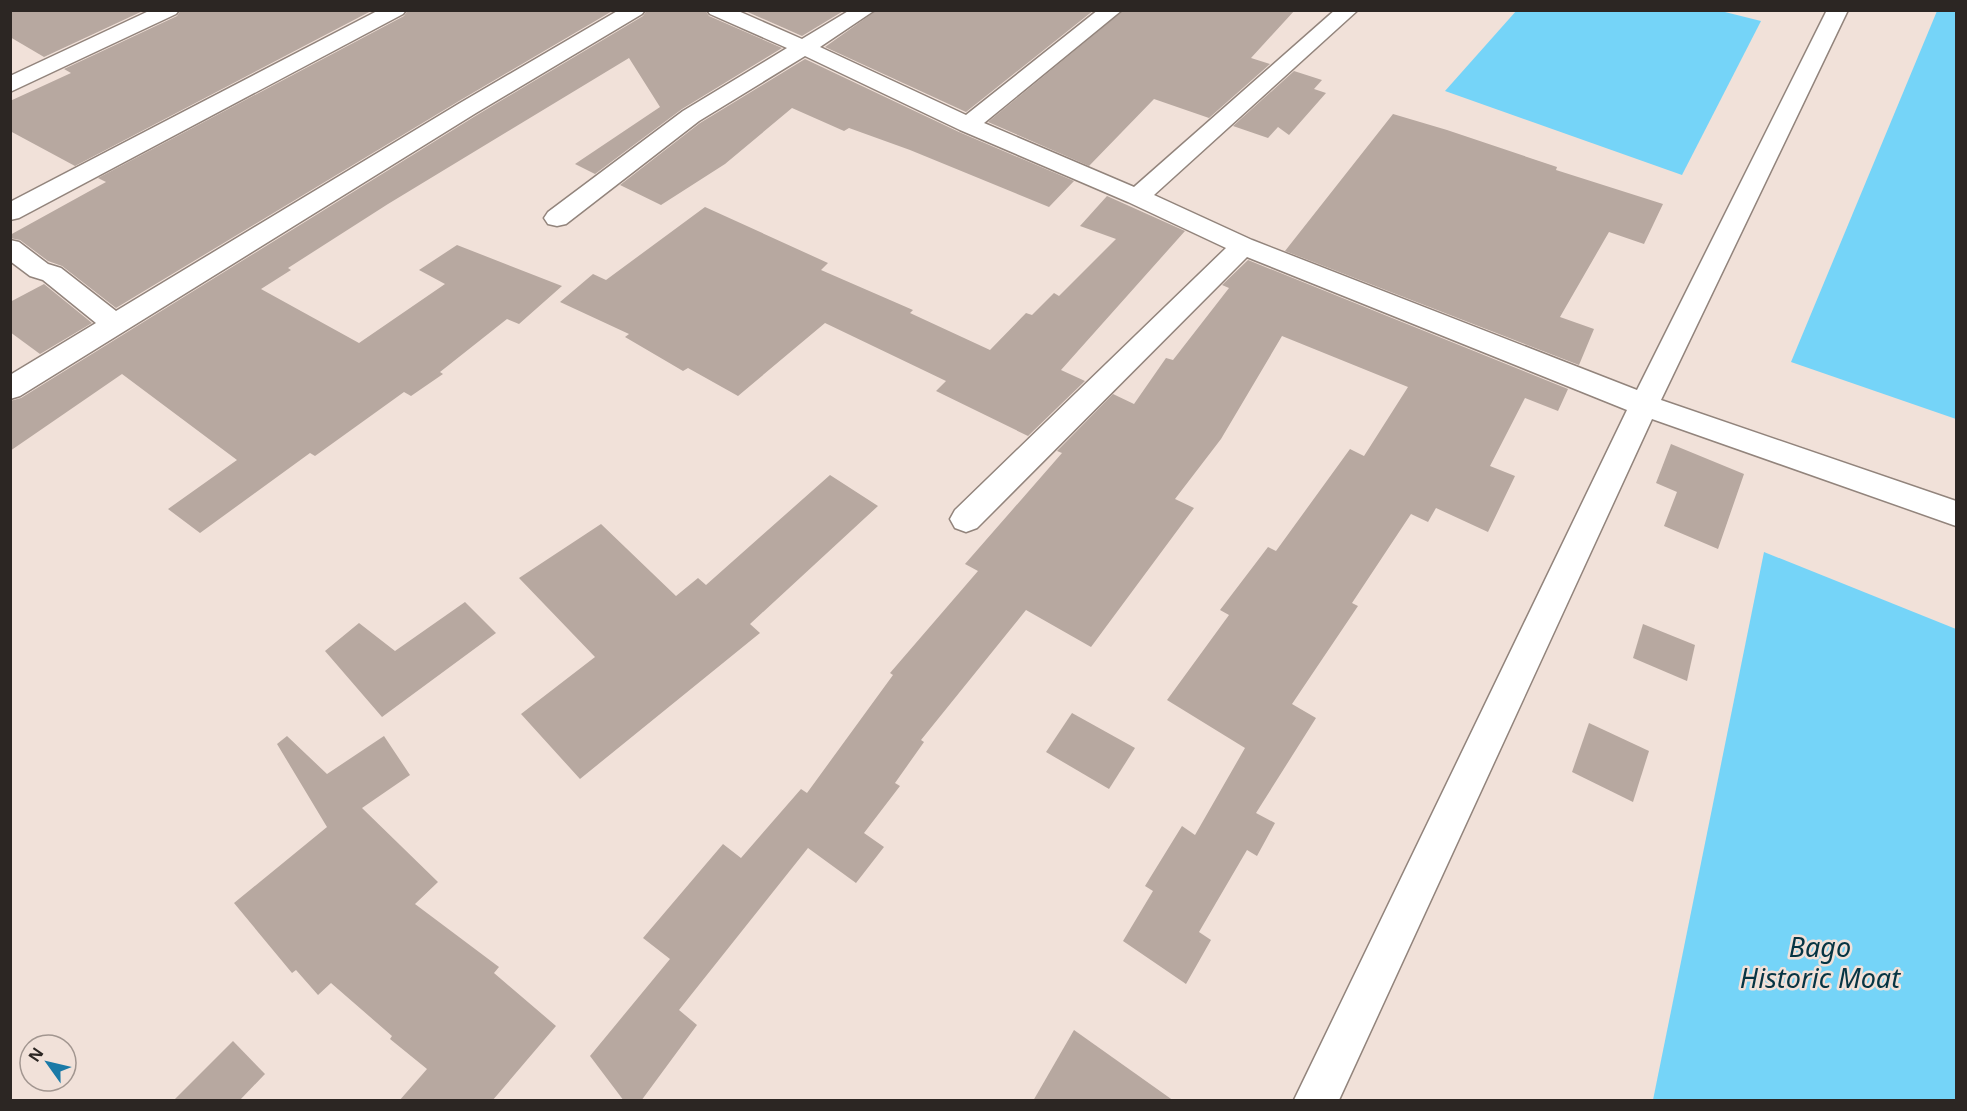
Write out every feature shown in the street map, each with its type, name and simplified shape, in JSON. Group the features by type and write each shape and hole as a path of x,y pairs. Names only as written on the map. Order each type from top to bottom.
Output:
{"street":[{"path":"10,85 169,10"},
{"path":"10,212 396,10"},
{"path":"10,389 468,108 635,10"},
{"path":"717,10 805,48 968,125 1137,197 1243,246 1644,405 1956,514"},
{"path":"557,218 691,116 865,10"},
{"path":"968,125 1112,10"},
{"path":"1137,197 1348,10"},
{"path":"1316,1101 1644,405 1838,10"},
{"path":"966,519 1243,246"},
{"path":"10,248 39,270 52,274 116,325"}],"water":[{"path":"1517,10 1721,11 1761,21 1682,175 1445,91"},
{"path":"1937,11 1956,11 1956,419 1791,362"},
{"name":"Bago Historic Moat","path":"1764,552 1956,629 1956,1100 1653,1100"}],"building":[{"path":"10,10 145,10 44,57 10,37"},
{"path":"181,10 373,10 75,166 10,131 10,101 71,73 64,69 177,16"},
{"path":"408,10 614,10 116,308 62,266 48,261 20,240 10,238 10,235 106,182 98,178 404,16"},
{"path":"647,10 705,10 709,16 782,48 682,109 595,174 575,164 660,107 629,58 388,204 288,268 291,270 261,289 359,343 445,284 419,270 457,245 562,286 519,324 507,319 440,372 443,374 411,396 404,392 315,456 310,453 200,533 168,509 237,460 122,374 10,451 10,401 21,398 477,115 643,16"},
{"path":"743,10 845,10 802,36"},
{"path":"877,10 1094,10 966,112 825,47"},
{"path":"1124,10 1295,10 1251,58 1270,64 1209,118 1154,99 1089,166 988,122"},
{"path":"805,59 959,132 1074,181 1049,207 910,150 849,128 844,131 792,108 725,164 661,205 620,185 700,123"},
{"path":"1294,71 1322,80 1314,89 1326,93 1289,135 1278,127 1268,138 1233,126"},
{"path":"1393,114 1447,130 1557,167 1556,170 1663,204 1644,244 1609,232 1560,317 1594,329 1579,365 1285,251"},
{"path":"1107,196 1185,231 1061,370 1085,381 1028,436 936,391 946,381 825,323 738,396 688,368 683,371 625,337 629,334 560,302 593,274 606,280 705,207 828,263 821,270 913,310 910,313 990,350 1026,313 1032,315 1054,293 1059,296 1116,239 1080,226"},
{"path":"1248,260 1568,389 1558,411 1525,398 1490,466 1515,476 1488,532 1436,508 1428,522 1411,514 1352,603 1358,606 1292,704 1316,718 1256,813 1275,823 1257,856 1247,850 1199,932 1211,940 1186,984 1123,941 1153,891 1145,886 1182,826 1195,835 1245,748 1167,700 1229,615 1220,610 1268,547 1276,551 1350,449 1364,456 1408,387 1282,336 1221,439 1175,499 1194,508 1091,647 1026,610 921,740 924,742 895,783 900,786 864,833 884,847 856,883 808,848 679,1010 697,1025 641,1101 624,1101 590,1056 670,959 643,938 723,844 741,858 801,789 807,793 893,675 890,673 978,571 965,564 1062,453 1057,451 1113,394 1134,404 1166,358 1173,360 1229,288 1222,285"},
{"path":"44,284 92,323 40,354 10,332 10,302"},
{"path":"1671,444 1744,474 1718,549 1664,526 1677,492 1656,483"},
{"path":"830,475 878,506 750,624 760,633 580,779 521,714 595,657 519,578 601,524 676,596 698,578 706,585"},
{"path":"465,602 496,633 382,717 325,651 359,623 395,651"},
{"path":"1643,624 1695,645 1687,681 1633,658"},
{"path":"1072,713 1135,748 1109,789 1046,752"},
{"path":"1589,723 1649,751 1633,802 1572,772"},
{"path":"287,736 327,774 384,736 410,775 362,808 438,882 415,904 499,967 494,973 556,1026 492,1101 399,1101 427,1069 390,1039 392,1036 331,983 318,995 296,970 292,973 234,903 327,827 277,744"},
{"path":"1074,1030 1174,1101 1033,1101"},
{"path":"233,1041 265,1074 239,1101 173,1101"}]}
